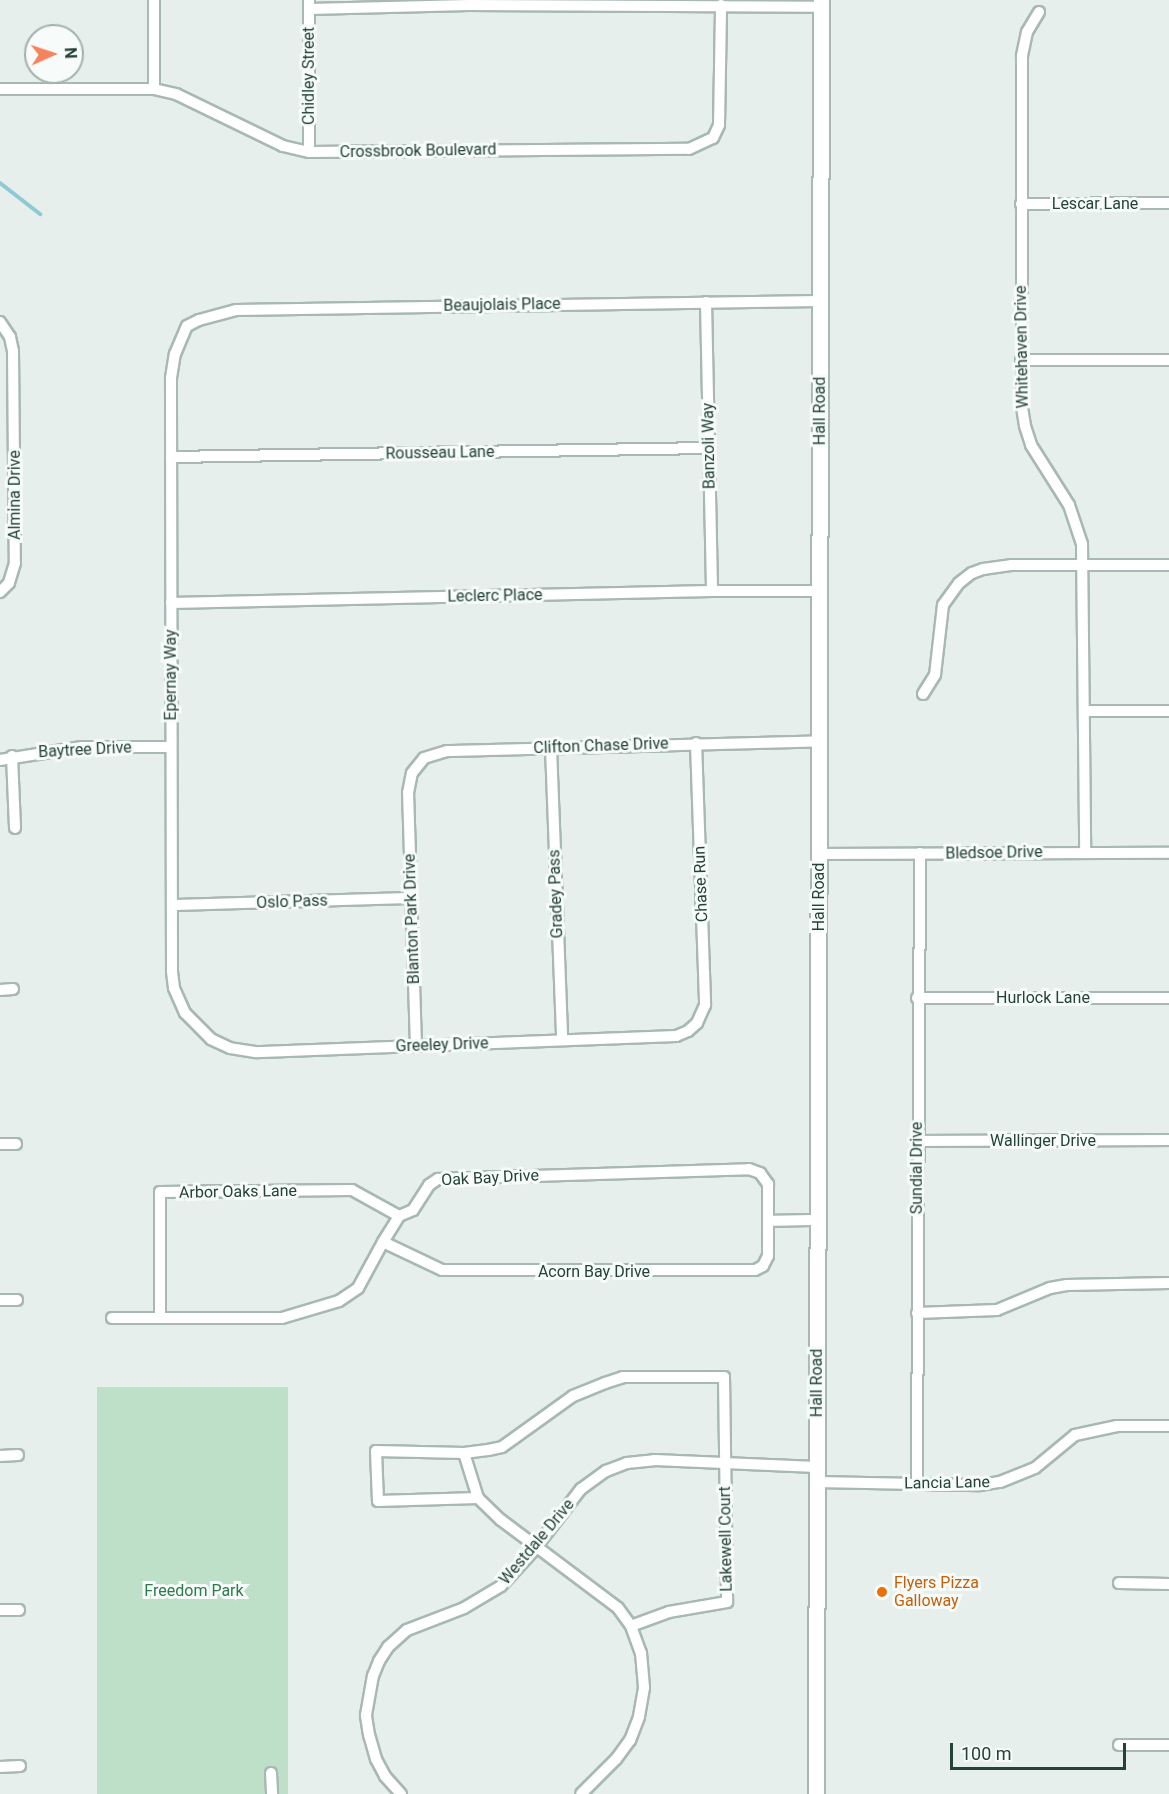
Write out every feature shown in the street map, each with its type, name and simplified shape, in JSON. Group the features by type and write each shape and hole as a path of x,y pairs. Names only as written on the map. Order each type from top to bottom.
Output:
{"street":[{"path":"154,0 154,89"},
{"path":"309,4 469,2 721,5 821,3"},
{"name":"Hall Road","path":"816,1794 821,3"},
{"name":"Chidley Street","path":"309,4 309,153"},
{"name":"Crossbrook Boulevard","path":"0,89 154,89 176,94 283,146 309,153 689,149 713,138 719,125 721,5"},
{"name":"Whitehaven Drive","path":"1039,12 1027,33 1022,56 1021,360 1025,426 1032,445 1069,505 1082,544 1084,565 1084,851"},
{"name":"Lescar Lane","path":"1021,204 1169,203"},
{"name":"Beaujolais Place","path":"187,326 199,320 236,310 820,301"},
{"name":"Banzoli Way","path":"706,302 712,591"},
{"name":"Almina Drive","path":"0,592 9,583 15,563 13,351 10,337 1,323"},
{"name":"Epernay Way","path":"187,326 178,341 171,378 171,747 174,988 191,1022"},
{"path":"1021,360 1169,360"},
{"name":"Rousseau Lane","path":"171,457 709,448"},
{"path":"923,694 935,675 943,605 959,583 972,573 999,566 1169,565"},
{"name":"Leclerc Place","path":"171,603 712,591 819,591"},
{"path":"1084,711 1169,711"},
{"name":"Clifton Chase Drive","path":"408,793 412,773 419,762 437,753 696,743 819,741"},
{"name":"Chase Run","path":"696,743 705,1005 697,1023"},
{"name":"Baytree Drive","path":"0,760 12,756 82,747 171,747"},
{"name":"Gradey Pass","path":"551,748 562,1040"},
{"path":"12,756 15,828"},
{"name":"Blanton Park Drive","path":"408,793 416,1046"},
{"name":"Bledsoe Drive","path":"819,854 1084,851 1169,853"},
{"name":"Sundial Drive","path":"916,1484 917,998 920,853"},
{"name":"Oslo Pass","path":"172,905 412,898"},
{"path":"0,990 13,989"},
{"name":"Hurlock Lane","path":"917,998 1169,998"},
{"name":"Greeley Drive","path":"191,1022 211,1039 242,1050 676,1036 688,1031 697,1023"},
{"name":"Wallinger Drive","path":"917,1141 1169,1140"},
{"path":"0,1144 16,1144"},
{"name":"Oak Bay Drive","path":"112,1318 282,1318 339,1301 358,1288 399,1215 413,1209 429,1185 438,1179 749,1169 760,1173 768,1184 769,1221"},
{"name":"Arbor Oaks Lane","path":"160,1317 160,1192 352,1190 399,1215"},
{"path":"769,1221 818,1220"},
{"name":"Acorn Bay Drive","path":"383,1242 442,1270 742,1272 755,1270 767,1262 769,1221"},
{"path":"917,1313 997,1311 1050,1288 1067,1285 1169,1283"},
{"path":"0,1300 17,1300"},
{"name":"Lakewell Court","path":"464,1454 502,1447 573,1396 622,1377 724,1377 727,1602 669,1612 631,1626"},
{"name":"Lancia Lane","path":"817,1474 916,1484 980,1485 1000,1482 1035,1468 1075,1435 1093,1429 1117,1426 1169,1426"},
{"path":"478,1498 378,1501 376,1451 464,1454 478,1498 501,1520 618,1608 631,1626 641,1653 644,1671 639,1717 630,1740 616,1759 581,1794"},
{"path":"0,1456 18,1455"},
{"name":"Westdale Drive","path":"401,1794 381,1767 369,1735 366,1715 373,1676 379,1661 388,1647 407,1630 464,1608 501,1586 536,1547 581,1489 606,1471 627,1463 654,1460 725,1462 817,1474"},
{"path":"1119,1583 1169,1584"},
{"path":"0,1611 19,1610"},
{"path":"1119,1745 1169,1745"},
{"path":"0,1767 20,1766"},
{"path":"271,1773 272,1794"}],"green space":[{"name":"Freedom Park","path":"97,1387 288,1387 288,1794 97,1794"}],"waterway":[{"path":"0,183 40,214"}],"place":[{"name":"Flyers Pizza Galloway","path":"882,1592"}]}
